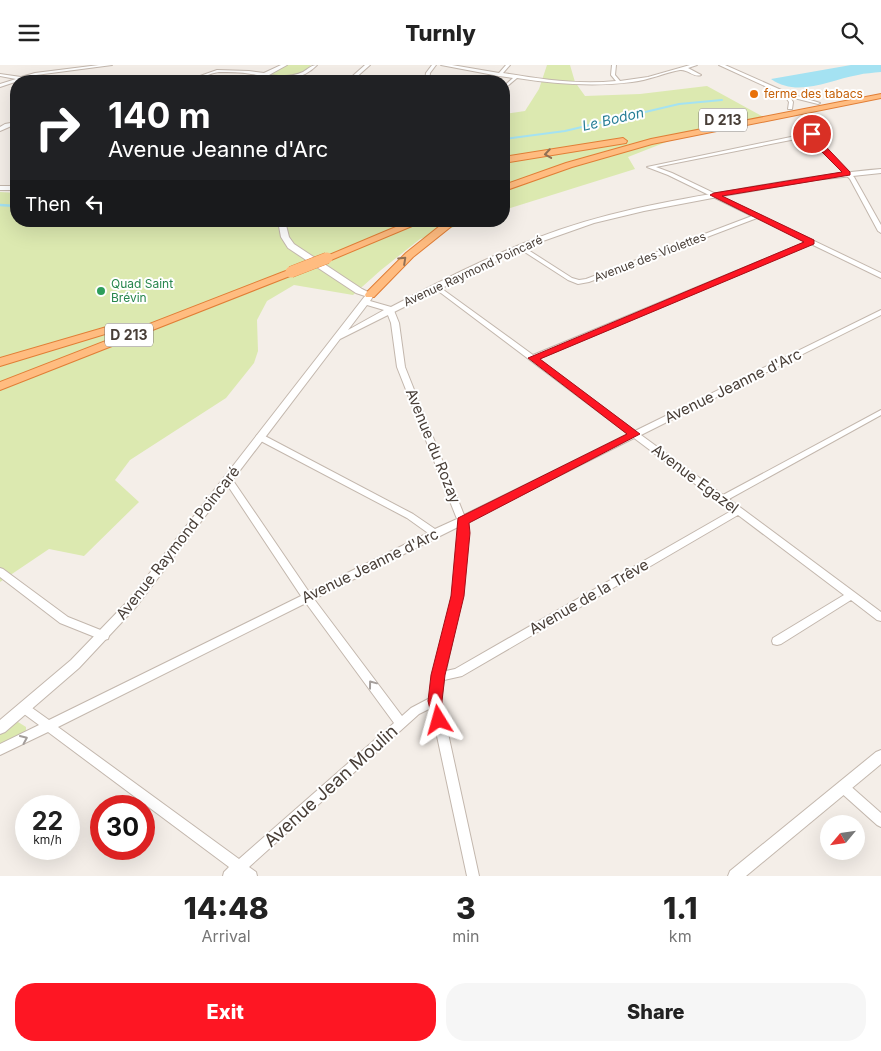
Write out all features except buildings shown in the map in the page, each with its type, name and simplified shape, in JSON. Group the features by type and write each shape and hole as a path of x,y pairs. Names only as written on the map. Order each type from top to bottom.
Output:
{"highway":[{"name":"D 213","path":"510,179 578,155 631,141 881,91"},
{"name":"D 213","path":"510,186 610,152 651,141 881,96"},
{"path":"510,159 631,141"},
{"path":"510,191 529,183 535,177"},
{"name":"D 213","path":"323,255 386,227"},
{"name":"D 213","path":"0,387 323,255 402,227"},
{"path":"367,299 388,273 445,227"},
{"name":"D 213","path":"0,376 127,327 288,269"},
{"path":"0,362 114,329 127,327"},
{"path":"0,393 44,374 56,364"}],"street":[{"path":"41,75 110,65"},
{"path":"250,72 265,75 285,65"},
{"path":"301,75 315,65"},
{"path":"356,75 368,65"},
{"path":"443,65 499,75 508,65"},
{"path":"614,65 613,75 619,82"},
{"path":"510,77 562,83 619,82 640,79 695,65"},
{"path":"721,65 786,94 818,103"},
{"path":"98,67 99,75"},
{"path":"683,68 699,75"},
{"path":"206,75 217,71 250,72 272,70"},
{"path":"510,83 515,78"},
{"path":"786,94 791,102 790,108"},
{"path":"806,119 814,130 812,134 819,145 848,174 881,231"},
{"path":"812,134 650,167 714,195 881,276"},
{"name":"Avenue Raymond Poincaré","path":"336,339 436,287 520,247 586,223 623,213 714,195 848,174 881,171"},
{"name":"Avenue des Violettes","path":"520,247 570,279 578,282 587,281 757,216"},
{"path":"282,227 285,237 299,253 359,291 367,299 390,310"},
{"path":"532,358 811,242"},
{"name":"Avenue Egazel","path":"436,287 881,617"},
{"name":"Avenue Raymond Poincaré","path":"0,728 74,665 104,636 132,604 367,299"},
{"path":"359,310 379,317"},
{"name":"Avenue du Rozay","path":"390,310 395,323 401,367 462,521 464,533 458,596 438,675 435,701 473,876"},
{"name":"Avenue Jeanne d'Arc","path":"0,750 881,312"},
{"path":"722,499 881,412"},
{"path":"260,437 410,516 434,533"},
{"path":"227,481 231,484 307,597 402,723"},
{"name":"Avenue de la Trêve","path":"438,675 447,676 458,673 738,511"},
{"path":"0,572 64,621 104,636"},
{"path":"777,641 851,595"},
{"name":"Avenue Jean Moulin","path":"234,872 415,711 435,701"},
{"path":"24,708 234,872 252,876"},
{"path":"735,876 881,756"},
{"path":"843,787 881,821"}],"green space":[{"path":"287,65 311,65 307,70 297,75 269,75 267,73"},
{"path":"547,65 570,65 575,82 585,96 640,94 707,86 769,120 679,137 628,157 635,169 510,208 510,113 525,111 539,89"},
{"path":"0,192 10,193 10,227 454,227 420,239 353,295 294,285 267,301 257,320 258,351 254,363 226,398 130,460 115,480 139,502 84,556 49,549 0,582"},
{"path":"15,722 26,727 26,733 0,744 0,734"}],"water":[{"path":"851,65 881,65 881,72 861,74 803,87 792,87 771,79"}],"waterway":[{"name":"Le Bodon","path":"510,138 565,131 679,104 722,100"},
{"path":"0,205 10,206"}],"place":[{"name":"ferme des tabacs","path":"754,94"},
{"name":"Quad Saint Brévin","path":"101,291"}],"route":[{"path":"439,720 435,701 438,675 458,596 464,533 462,521 635,434 532,358 811,242 714,195 848,174 819,145 812,134"}]}
